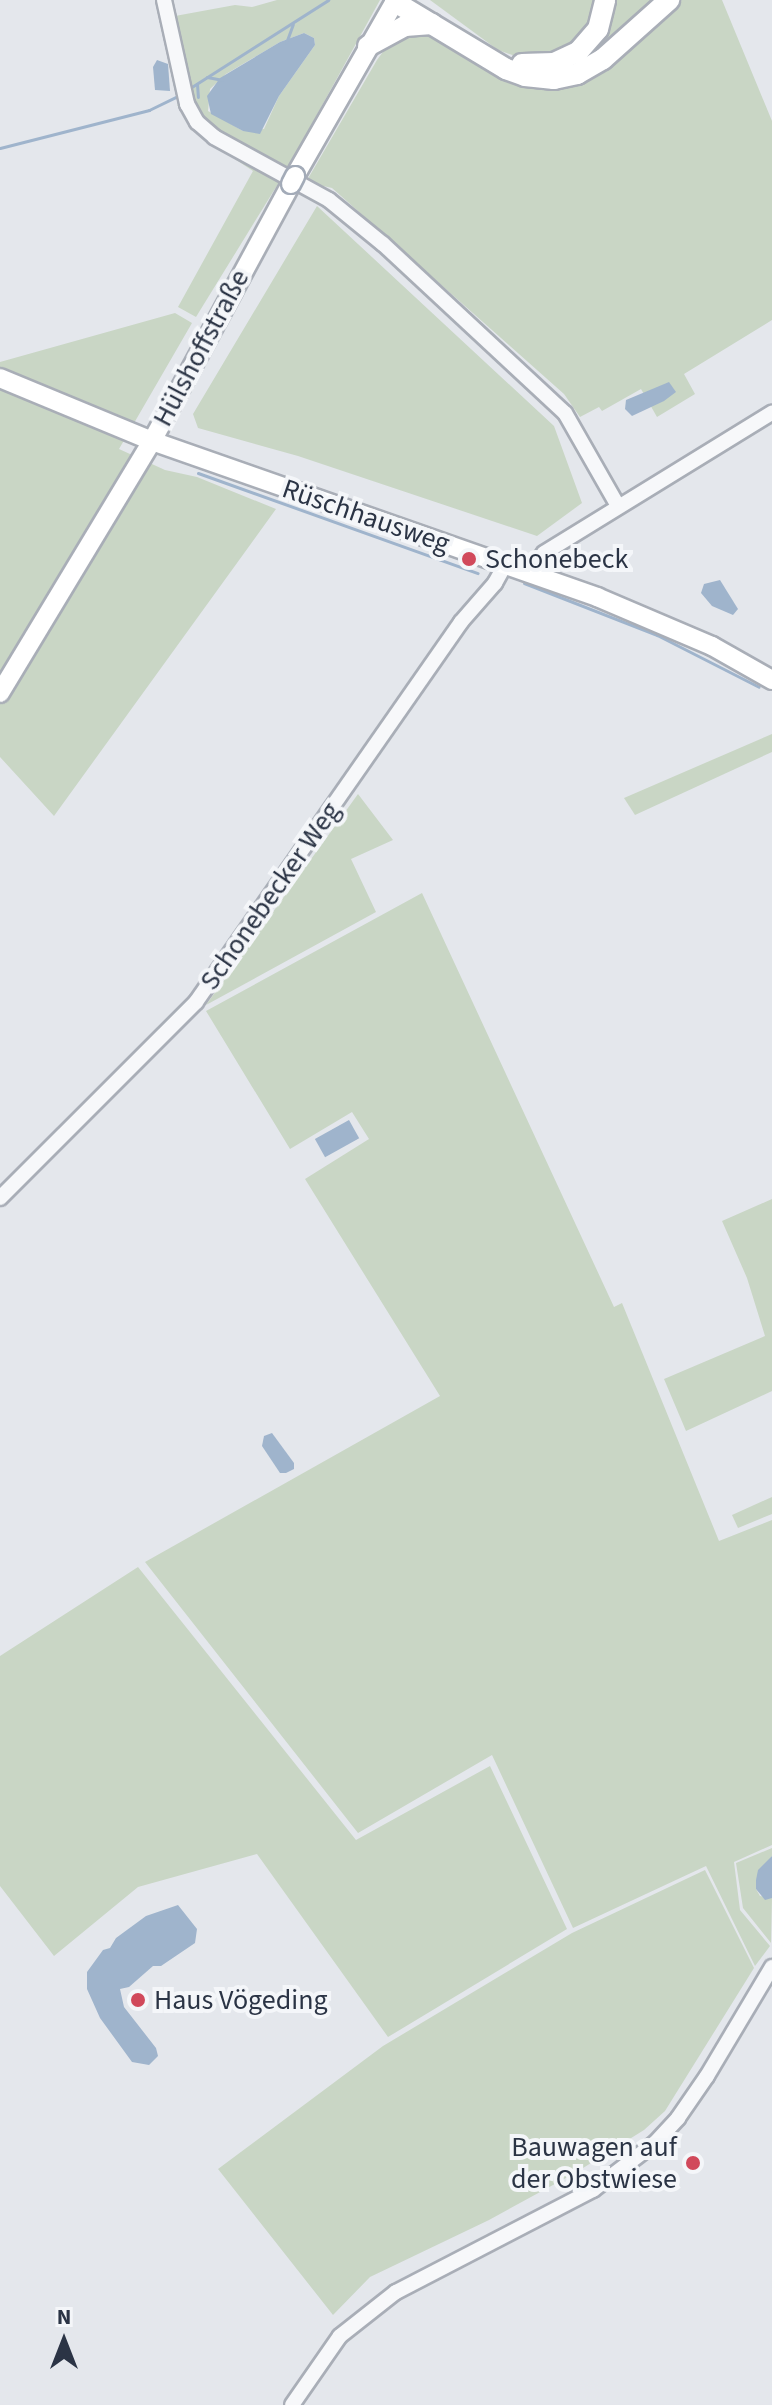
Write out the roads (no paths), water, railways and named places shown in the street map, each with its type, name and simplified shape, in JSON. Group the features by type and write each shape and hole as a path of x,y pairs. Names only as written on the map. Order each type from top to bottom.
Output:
{"highway":[{"path":"418,0 497,54 535,65 562,61 585,47 601,23 605,0"},
{"path":"395,1 515,73 533,78 562,78 603,59 669,0"},
{"path":"368,46 405,26 432,24"}],"main road":[{"name":"Hülshoffstraße","path":"0,693 152,441 293,180 395,1"},
{"name":"Rüschhausweg","path":"0,378 152,441 530,573 664,624 772,680"}],"street":[{"path":"164,0 187,104 197,122 214,137 329,200 357,221 554,401 572,424 618,506"},
{"path":"530,573 544,553 772,413"},
{"name":"Schonebecker Weg","path":"0,1198 196,1002 461,622 495,583 505,565"},
{"path":"292,2405 340,2336 396,2292 593,2190 655,2143 707,2076 772,1967"}],"water":[{"path":"304,33 314,38 315,45 279,96 260,134 243,131 211,114 207,96 220,78 280,42"},
{"path":"157,60 168,64 170,91 155,90 153,67"},
{"path":"669,382 676,392 664,401 632,416 625,409 626,400"},
{"path":"720,580 738,609 733,615 712,606 701,593 704,584"},
{"path":"349,1120 359,1138 325,1157 315,1139"},
{"path":"272,1433 294,1463 294,1469 286,1473 280,1473 262,1446 264,1436"},
{"path":"772,1856 772,1898 765,1900 756,1889 756,1880 758,1870"},
{"path":"178,1905 197,1929 195,1943 161,1966 153,1966 129,1987 120,1989 124,2007 156,2048 158,2056 149,2065 132,2062 100,2018 87,1989 87,1972 116,1938 146,1916"}],"waterway":[{"path":"190,88 328,0"},
{"path":"286,43 293,24"},
{"path":"207,77 223,80"},
{"path":"197,84 198,97"},
{"path":"0,148 149,110 180,95"},
{"path":"198,473 478,573"},
{"path":"524,583 657,635 759,687"}],"place":[{"name":"Schonebeck","path":"469,559"},
{"name":"Haus Vögeding","path":"138,2000"},
{"name":"Bauwagen auf der Obstwiese","path":"693,2163"}]}
